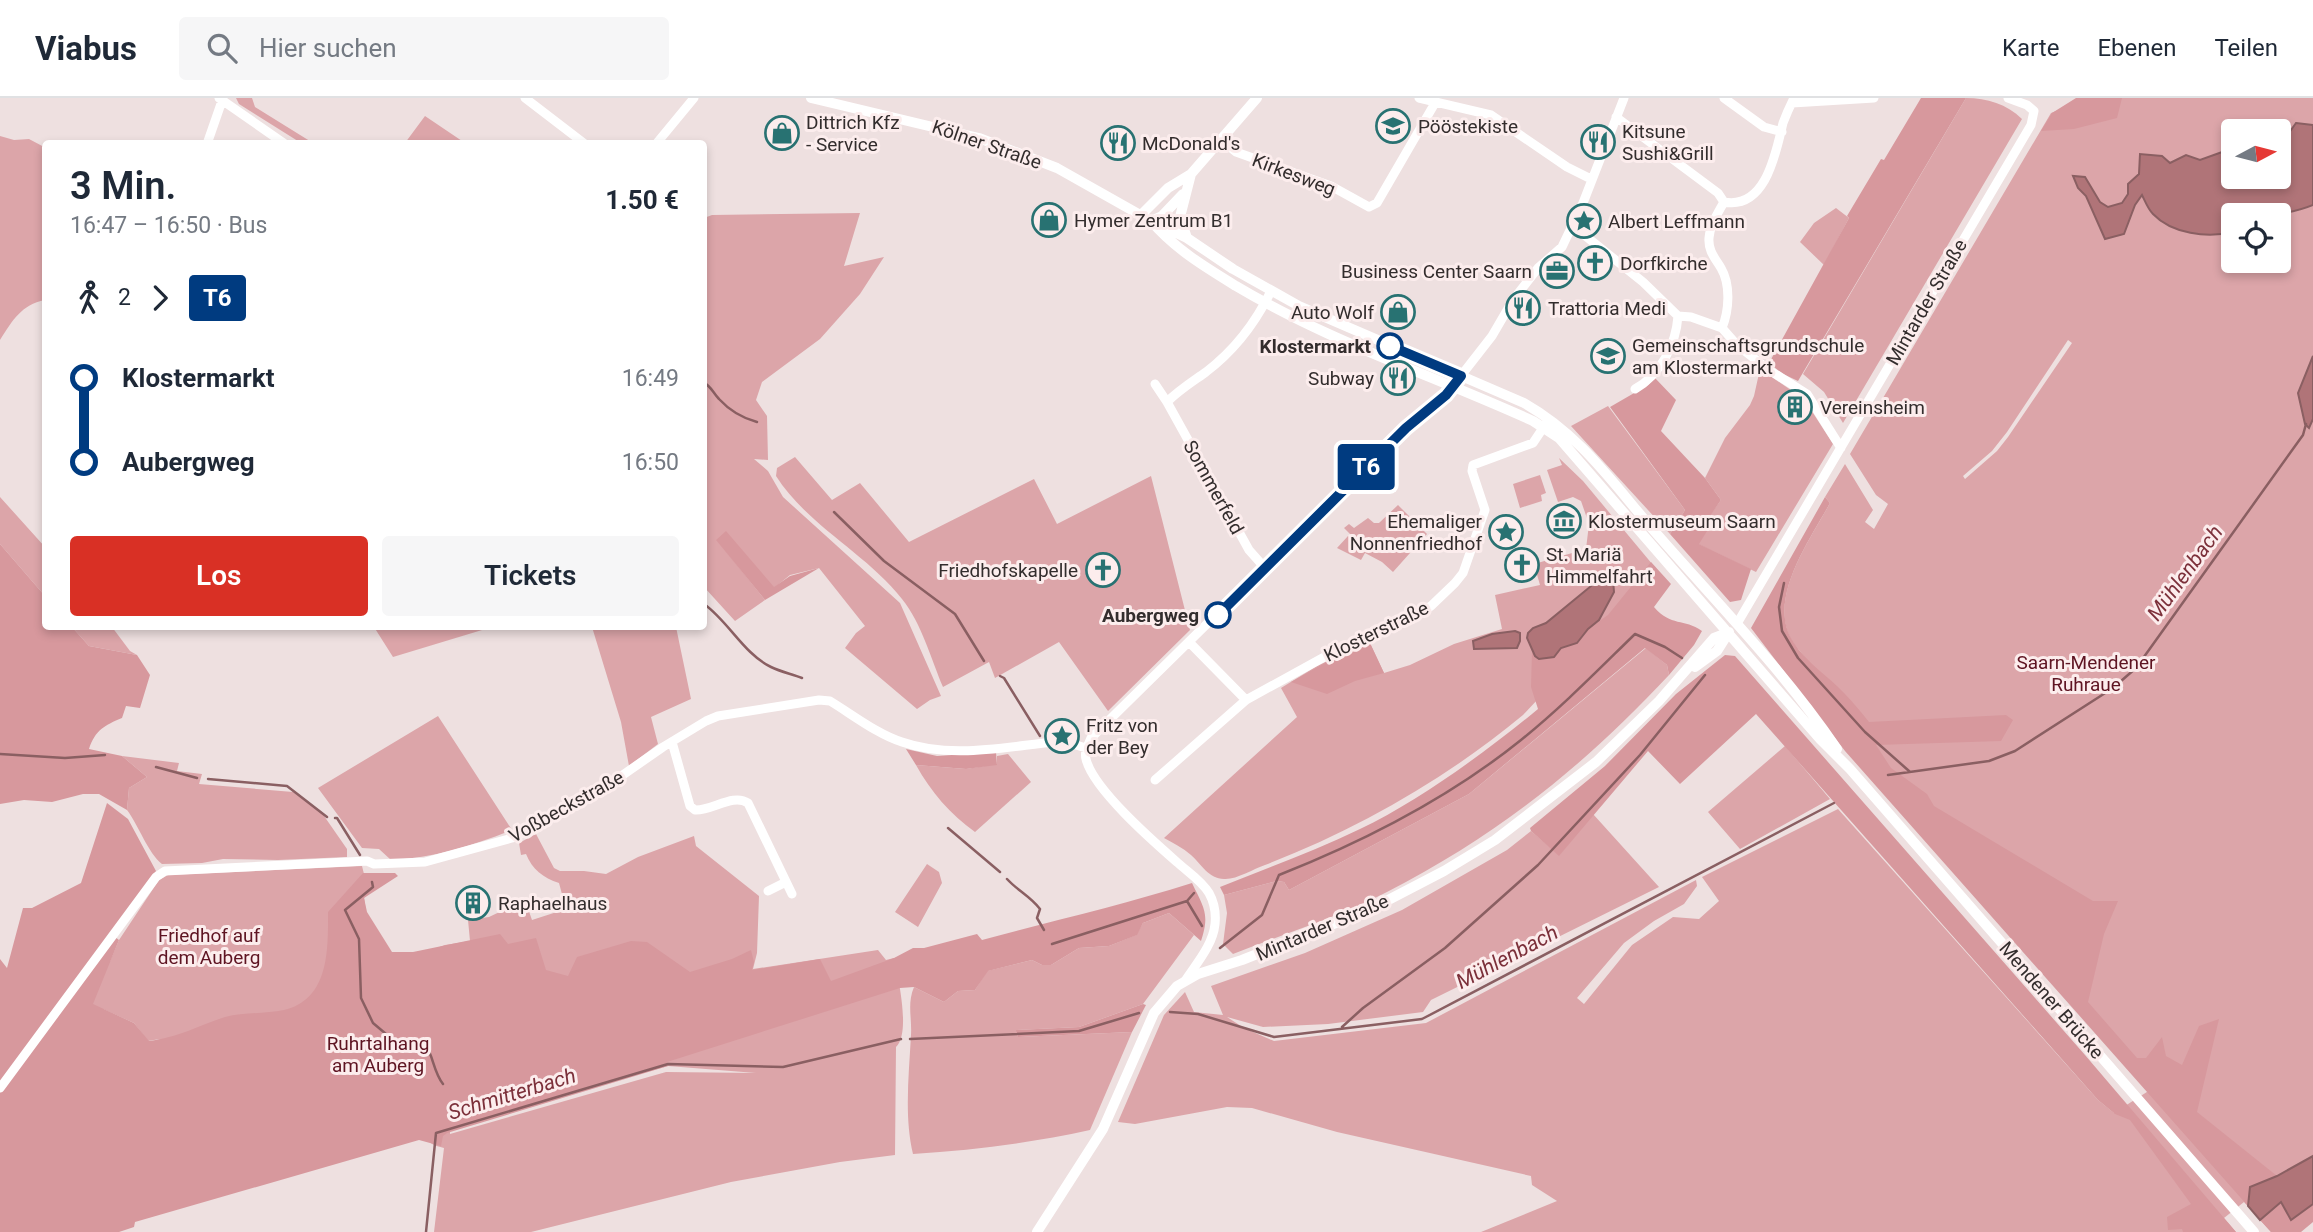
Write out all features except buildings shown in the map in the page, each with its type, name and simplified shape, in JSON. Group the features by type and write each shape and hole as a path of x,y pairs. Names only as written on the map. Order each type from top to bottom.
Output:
{"main road":[{"name":"Kölner Straße","path":"811,98 979,138 1057,169 1187,238 1271,291 1342,327 1461,376"},
{"path":"1146,218 1168,188 1191,174 1257,98"},
{"path":"1187,238 1180,217 1191,174"},
{"path":"1146,218 1162,216 1186,190"},
{"name":"Kölner Straße","path":"1146,218 1180,249 1265,303 1337,338 1453,387"},
{"path":"1461,376 1524,404 1547,423 1579,443 1657,534 1738,622"},
{"path":"1453,387 1547,423 1727,633"},
{"name":"Mintarder Straße","path":"1037,1232 1103,1129 1154,1013 1167,995 1185,981 1209,970 1242,960 1370,910 1444,871 1495,840 1596,762 1681,677 1717,651 1727,633 1738,622"},
{"name":"Mendener Brücke","path":"1738,622 1823,730 1850,769"},
{"name":"Mendener Brücke","path":"1727,633 1820,739 1850,769 2254,1232"}],"street":[{"path":"526,98 579,140"},
{"path":"659,140 694,98"},
{"path":"1419,98 1491,115 1567,167 1591,179"},
{"path":"1185,981 1213,936 1214,905 1209,892 1138,826 1106,792 1086,758 1086,748 1101,727 1406,428 1453,387 1493,336 1513,300 1538,268 1562,247 1624,98"},
{"path":"1724,98 1764,127 1782,132"},
{"path":"1724,202 1741,201 1758,190 1773,162 1793,101 1874,98"},
{"name":"Mintarder Straße","path":"1738,622 2031,124 2034,111 2027,105 2008,98"},
{"path":"208,140 222,99 279,140"},
{"name":"Kirkesweg","path":"1221,140 1236,152 1331,186 1369,206 1377,203 1435,103"},
{"path":"1616,117 1718,193 1724,202"},
{"path":"1722,328 1728,298 1727,282 1713,257 1709,238 1712,225 1724,202"},
{"path":"1573,226 1643,282 1678,316 1691,317 1722,328 1737,345 1769,370 1807,394 1841,448"},
{"path":"1167,402 1236,345 1255,321 1271,291"},
{"path":"1634,389 1656,371 1671,348 1678,316"},
{"name":"Sommerfeld","path":"1155,384 1249,550 1265,568"},
{"name":"Klosterstraße","path":"1155,780 1246,700 1337,650 1413,616 1443,595 1462,573 1485,510 1472,471 1473,465 1533,443 1547,423"},
{"path":"1189,642 1246,700"},
{"name":"Voßbeckstraße","path":"0,1087 156,877 165,871 367,861 374,864 410,864 470,851 512,838 594,795 706,721 718,716 819,700 830,701 898,741 934,751 965,751 1054,742 1066,742 1086,748"},
{"path":"672,742 690,806 703,811 736,799 748,803 792,894"},
{"path":"768,891 786,883"},
{"path":"1205,950 1205,962 1209,970"}],"green space":[{"path":"236,98 252,98 255,107 308,140 296,140 239,104"},
{"path":"1921,98 1966,98 1798,381 1783,374 1769,363 1849,218 1847,216"},
{"path":"1966,98 1996,103 2010,109 2022,119 1843,423 1824,392 1803,374"},
{"path":"2076,98 2122,98 2117,118 2074,129 2041,131 2052,113"},
{"name":"Saarn-Mendener Ruhraue","path":"2080,98 2313,98 2313,1218 2287,1232 2271,1232 2244,1202 2224,1218 2236,1232 1481,1232 1557,1201 1532,1185 1531,1176 1337,1132 1252,1108 1227,1107 1135,1124 1118,1122 1164,1015 1185,992 1194,1012 1223,1015 1211,986 1305,953 1402,910 1507,850 1531,831 1559,855 1593,814 1659,887 1431,1000 1423,1012 1328,1024 1263,1027 1227,1017 1274,1041 1426,1023 1696,880 1697,886 1684,904 1624,943 1577,998 1584,1004 1632,945 1673,917 1699,919 1719,901 1702,877 1838,809 2098,1100 2114,1113 2150,1090 1788,677 1806,659 1792,641 1786,624 1788,588 1794,570 1830,503 1825,497 1845,464 1873,510 1865,522 1874,529 1888,504 1876,495 1850,454 2051,113","holes":["2068,340 2072,343 2008,437 1997,451 1965,479 1963,476 1992,451 2007,432"]},
{"path":"425,116 461,140 407,140"},
{"path":"0,136 14,140 29,139 42,146 42,301 24,310 0,340"},
{"path":"1836,208 1849,218 1824,265 1800,242 1814,223"},
{"path":"860,213 844,266 884,257 860,294 820,339 762,382 756,400 767,416 768,460 754,459 768,471 783,497 900,603 941,696 917,709 845,648 865,626 819,568 790,575 774,588 717,540 765,600 735,621 707,590 707,217"},
{"path":"1760,369 1804,399 1833,444 1756,572 1698,544 1711,523 1707,519 1721,500 1705,478 1725,438 1750,405"},
{"path":"1655,378 1676,400 1661,431 1705,478 1721,500 1708,519 1712,523 1699,544 1751,569 1741,600 1730,602 1670,534 1685,510 1610,407"},
{"path":"1608,406 1685,510 1670,534 1571,426"},
{"path":"795,457 832,500 860,483 909,542 1034,479 1057,524 1151,476 1190,630 1108,711 1059,642 995,678 989,662 943,687 921,630 902,599 872,567 804,510 776,476 777,468"},
{"path":"1559,458 1583,481 1658,571 1523,715 1432,781 1367,819 1239,876 1229,879 1214,877 1188,852 1164,838 1297,717 1281,688 1317,666 1369,641 1384,673 1410,665 1454,644 1502,629 1495,595 1540,585 1534,564 1586,549 1589,524 1581,501 1573,497 1558,502 1547,470 1562,465"},
{"path":"1540,475 1546,493 1541,495 1542,501 1520,508 1513,484"},
{"path":"0,497 42,544 42,593 0,544"},
{"path":"1825,497 1830,503 1802,552 1787,590 1786,626 1794,643 1869,722 2006,715 2013,720 2001,741 1876,745 1891,768 1927,794 1934,806 2093,901 2118,901 2104,934 2088,1002 2137,1058 2146,1058 2162,1037 2166,1056 2182,1065 2199,1026 2219,1019 2197,1112 2277,1176 2250,1187 2248,1206 1845,751 1751,628"},
{"path":"1398,505 1427,534 1393,572 1365,553 1361,560 1337,548 1348,536 1364,551 1368,542 1365,541 1362,546 1344,528 1349,524 1354,528 1368,518 1379,523"},
{"path":"726,531 774,587 790,576 819,568 765,600 716,540"},
{"path":"0,544 42,593 42,630 75,630 89,646 137,655 150,675 140,708 126,706 122,718 101,729 89,749 122,756 147,777 129,788 127,810 99,794 83,794 52,802 24,800 0,804"},
{"path":"1651,562 1671,584 1654,607 1672,620 1702,631 1669,675 1667,665 1645,648 1469,794 1289,890 1284,882 1277,881 1224,895 1220,887 1308,852 1382,818 1452,774 1518,725 1538,709 1531,687 1532,652 1535,656 1577,643 1588,629 1608,615"},
{"path":"75,630 114,630 130,651 137,655 89,646"},
{"path":"376,630 482,630 393,657"},
{"path":"593,630 677,630 691,699 651,717 658,744 629,766 621,722"},
{"path":"1369,641 1384,673 1355,681 1327,694 1291,682 1355,646"},
{"path":"1646,648 1667,665 1669,675 1572,769 1503,822 1428,870 1349,909 1233,954 1223,944 1227,913 1224,895 1277,881 1284,882 1289,890 1469,794"},
{"path":"1725,655 1735,656 2085,1055 2236,1232 2168,1230 2167,1217 2191,1204 2130,1120 2115,1114 2098,1100 1756,714 1680,784 1648,751 1559,856 1531,831 1530,828 1605,766 1676,694"},
{"path":"438,716 512,830 453,850 407,859 391,860 379,849 362,848 318,788"},
{"path":"1785,746 1830,799 1740,849 1708,812"},
{"path":"906,749 937,756 996,752 997,765 966,769 916,765"},
{"path":"1008,754 1031,782 975,832 942,802 916,765 966,769 997,764 997,756"},
{"path":"122,756 179,763 177,771 202,774 199,784 293,792 322,813 347,849 347,857 223,859 202,863 162,864 152,853 127,810 129,788 147,777"},
{"name":"Ruhrtalhang am Auberg","path":"107,803 128,819 156,871 111,934 119,940 93,1004 134,1023 149,1041 179,1034 225,1017 284,1010 299,1004 318,984 323,970 328,941 328,912 363,873 395,873 398,876 364,898 367,912 392,952 413,952 500,934 508,944 536,938 546,970 568,976 577,957 631,941 647,942 690,972 751,950 754,962 752,970 820,959 831,981 894,958 913,948 924,948 977,934 982,940 1192,883 1202,905 1205,924 1201,941 1169,913 1143,923 1137,935 1109,946 1079,948 1051,965 1042,965 1032,960 988,971 975,990 958,991 944,1002 914,987 900,988 667,1062 668,1066 447,1133 443,1136 441,1146 419,1140 135,1222 134,1227 119,1232 0,1232 0,959 7,968 23,908 32,908 81,883"},
{"name":"Friedhof auf dem Auberg","path":"536,834 554,868 560,871 606,874 638,857 694,836 696,846 759,896 757,953 753,969 878,950 886,960 894,958 903,1018 903,1030 896,1047 895,1155 731,1182 531,1232 434,1232 444,1148 431,1143 426,1135 0,1232 0,1090 110,961 119,940 159,880 168,875 362,866 365,878 371,873 378,882 364,897 366,912 392,964 445,945 470,941 468,920 489,917 525,900 532,920 566,909 559,883 539,872 526,854 521,855 519,843","holes":["103,1009 134,1023 148,1041 160,1039 113,1053","668,1066 756,1073 666,1072 450,1134 450,1128"]},
{"path":"927,864 939,872 942,883 918,927 895,912"},
{"path":"1169,913 1194,935 1143,1004 1079,1027 1017,1030 1018,1037 1132,1032 1090,1130 1002,1145 913,1154 908,1095 910,1005 914,987 944,1002 958,991 975,990 987,971 1032,960 1042,965 1051,965 1079,948 1109,946 1136,935 1143,923"},
{"path":"1146,1005 1132,1032 1018,1037 1016,1030 1079,1027"},
{"path":"2282,1201 2291,1220 2313,1204 2313,1222 2301,1232 2271,1232 2260,1220"}],"shaded area":[{"path":"2296,123 2313,125 2313,205 2291,212 2291,203 2221,203 2221,234 2190,233 2170,226 2153,214 2142,195 2135,205 2124,234 2105,239 2086,196 2078,188 2073,176 2085,177 2100,202 2108,207 2122,203 2128,194 2128,184 2139,174 2140,154 2162,156 2170,163 2186,155 2200,160 2221,152 2221,189 2291,189 2291,130"},
{"path":"2313,356 2313,419 2309,428 2305,424 2298,393"},
{"path":"1602,577 1613,580 1614,592 1599,620 1577,643 1561,648 1554,657 1539,659 1535,656 1527,638 1528,633 1546,623"},
{"path":"1515,631 1520,633 1517,648 1474,649 1473,641 1492,634"},
{"path":"2313,1156 2313,1204 2291,1220 2281,1202 2260,1220 2248,1206 2250,1187"}],"waterway":[{"name":"Mühlenbach","path":"707,385 732,410 757,422"},
{"name":"Mühlenbach","path":"1888,775 1989,761 2015,751 2113,688 2136,668 2303,435 2306,424"},
{"name":"Mühlenbach","path":"834,512 884,561 955,614 984,661"},
{"path":"1784,583 1779,607 1782,631 1798,658 1865,732 1909,771"},
{"path":"707,606 761,661 802,678"},
{"path":"1220,948 1262,915 1279,875 1374,833 1465,781 1536,727 1635,634 1682,658"},
{"path":"1342,1027 1363,1008 1445,948 1538,865 1640,755 1705,675"},
{"name":"Mühlenbach","path":"1000,676 1004,678 1040,736"},
{"path":"0,754 65,758 105,755"},
{"path":"156,767 197,778"},
{"path":"208,779 287,786 327,817"},
{"name":"Mühlenbach","path":"1170,1012 1198,1014 1274,1037 1422,1019 1834,803"},
{"path":"335,818 360,855"},
{"path":"948,828 1000,872"},
{"path":"1007,879 1040,909 1037,918 1044,930"},
{"path":"372,882 373,887 345,910 359,939 361,998 373,1023 399,1045 425,1044 443,1084"},
{"name":"Mühlenbach","path":"1187,901 1194,893"},
{"path":"1052,944 1187,901 1202,926"},
{"name":"Mühlenbach","path":"910,1039 1079,1031 1139,1013"},
{"name":"Schmitterbach","path":"426,1232 436,1133 668,1064 783,1067 901,1039"}],"bus line":[{"name":"T6","path":"1218,615 1406,428 1446,395 1461,376 1390,346"}],"place":[{"name":"Pööstekiste","path":"1393,126"},
{"name":"Dittrich Kfz - Service","path":"782,133"},
{"name":"Kitsune Sushi&Grill","path":"1598,142"},
{"name":"McDonald's","path":"1118,143"},
{"name":"Hymer Zentrum B1","path":"1049,220"},
{"name":"Albert Leffmann","path":"1584,221"},
{"name":"Dorfkirche","path":"1595,263"},
{"name":"Business Center Saarn","path":"1557,271"},
{"name":"Trattoria Medi","path":"1523,308"},
{"name":"Auto Wolf","path":"1398,312"},
{"name":"Klostermarkt","path":"1390,346"},
{"name":"Gemeinschaftsgrundschule am Klostermarkt","path":"1608,356"},
{"name":"Subway","path":"1398,378"},
{"name":"Vereinsheim","path":"1795,407"},
{"name":"Klostermuseum Saarn","path":"1564,521"},
{"name":"Ehemaliger Nonnenfriedhof","path":"1506,532"},
{"name":"St. Mariä Himmelfahrt","path":"1522,565"},
{"name":"Friedhofskapelle","path":"1103,570"},
{"name":"Aubergweg","path":"1218,615"},
{"name":"Fritz von der Bey","path":"1062,736"},
{"name":"Raphaelhaus","path":"473,903"}]}
